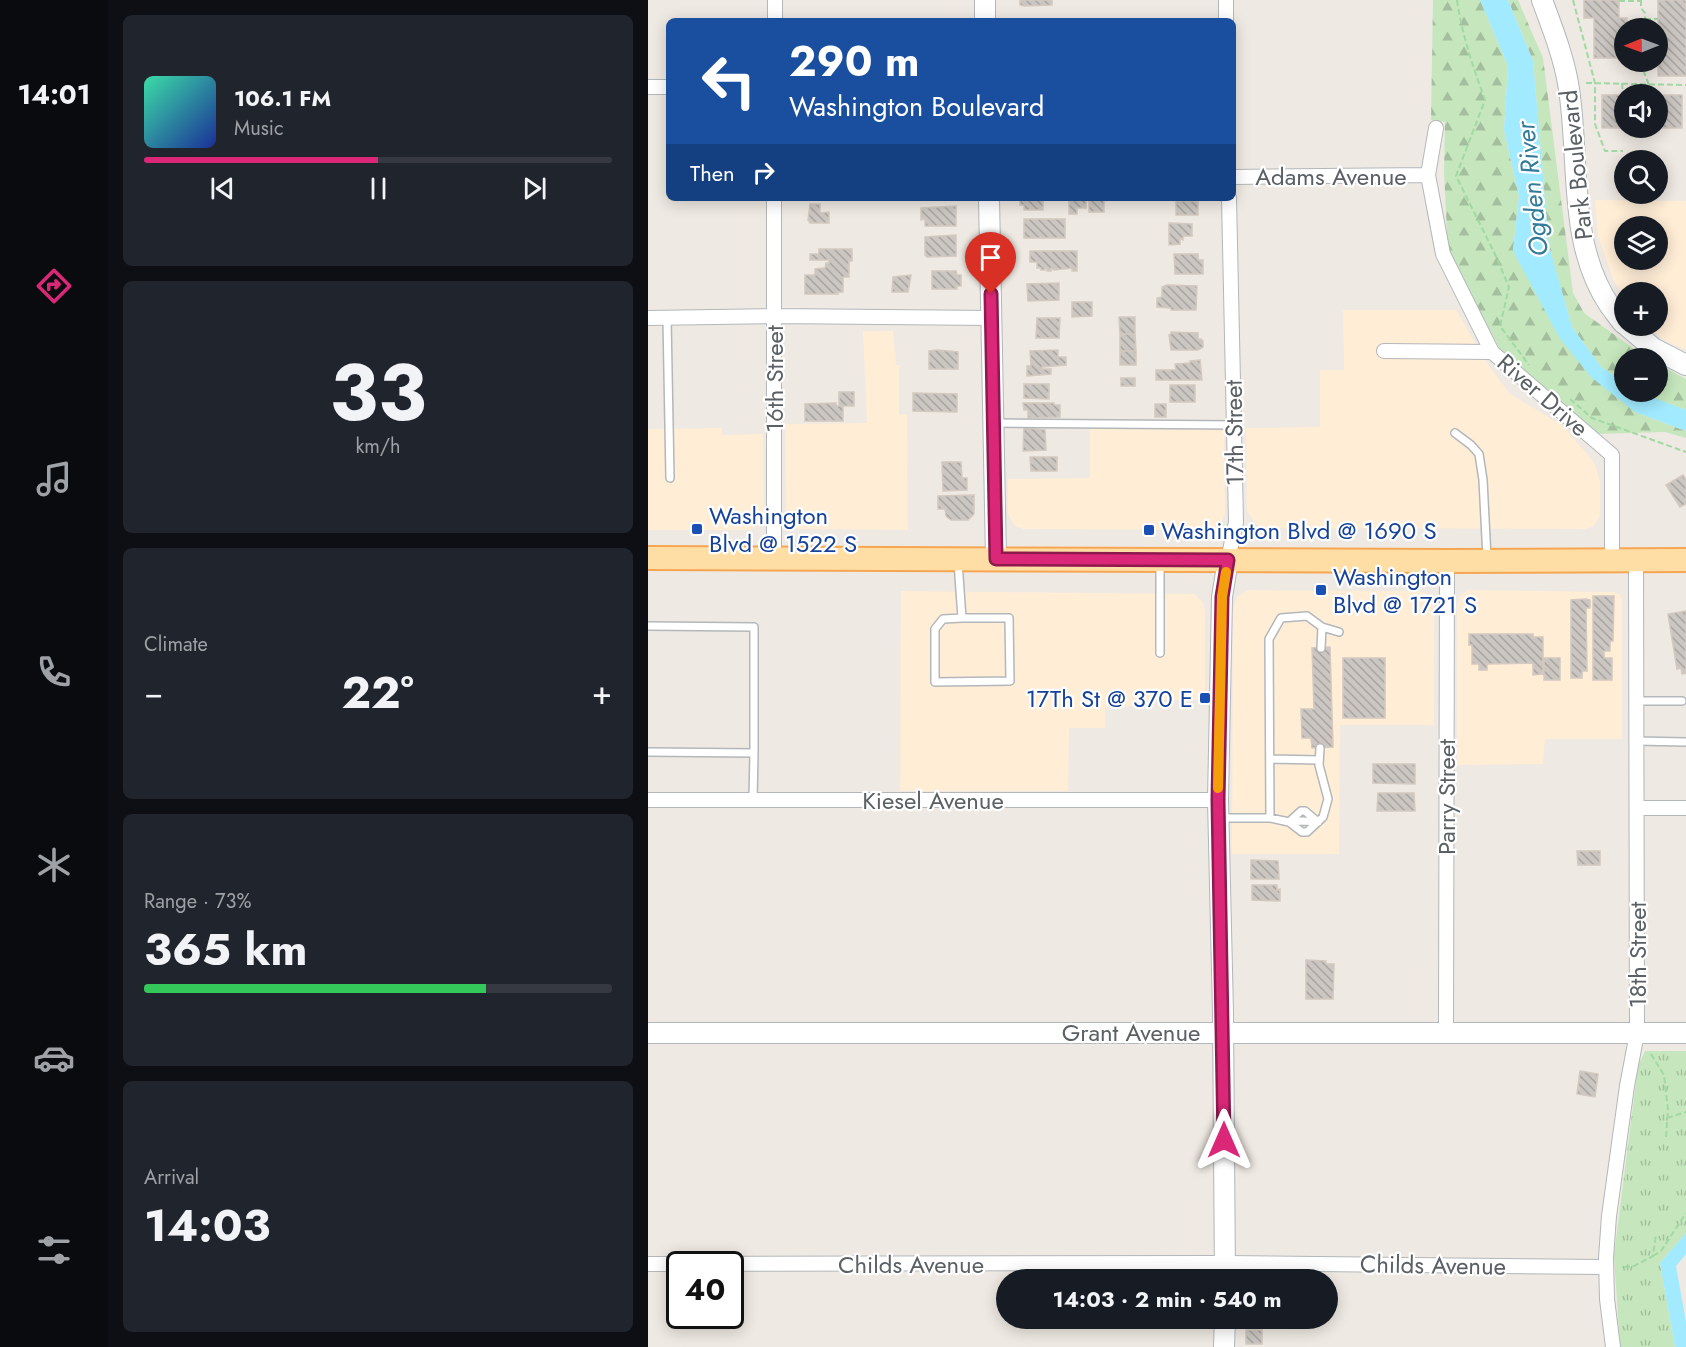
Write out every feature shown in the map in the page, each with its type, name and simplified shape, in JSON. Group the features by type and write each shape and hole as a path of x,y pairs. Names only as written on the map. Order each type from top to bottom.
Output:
{"main road":[{"path":"648,558 1686,560"}],"street":[{"path":"775,0 775,18"},
{"path":"985,0 985,18"},
{"path":"1226,0 1226,18"},
{"name":"Park Boulevard","path":"1542,0 1556,36 1568,84 1581,228 1587,258 1599,289 1614,309"},
{"path":"648,87 666,87"},
{"name":"River Drive","path":"1436,128 1428,175 1443,254 1492,352 1612,455 1612,560"},
{"name":"Adams Avenue","path":"1236,177 1428,175"},
{"name":"16th Street","path":"774,201 774,559"},
{"path":"989,201 996,559"},
{"name":"17th Street","path":"1225,1269 1218,809 1222,597 1236,522 1230,201"},
{"path":"648,318 774,316 991,318"},
{"name":"Park Boulevard","path":"1639,336 1653,348 1686,365"},
{"path":"1384,351 1492,352"},
{"name":"18th Street","path":"1613,1347 1605,1267 1609,1216 1625,1098 1637,1033 1636,560"},
{"name":"Parry Street","path":"1446,1032 1447,561"},
{"name":"Kiesel Avenue","path":"648,800 1218,809"},
{"path":"1637,808 1686,808"},
{"name":"Grant Avenue","path":"648,1033 1686,1033"},
{"name":"Childs Avenue","path":"648,1264 1060,1269"},
{"name":"Childs Avenue","path":"1338,1270 1605,1267"},
{"path":"1224,1347 1225,1329"}],"lane":[{"path":"667,318 670,478"},
{"path":"993,423 1234,425"},
{"path":"1455,433 1479,454 1488,561"},
{"path":"958,559 962,618"},
{"path":"1160,560 1160,653"},
{"path":"1270,818 1269,639 1281,618 1307,616 1322,627 1339,632"},
{"path":"962,618 1009,618 1010,681 935,682 935,629 943,619 962,618"},
{"path":"648,626 754,627 753,800"},
{"path":"1321,648 1322,627"},
{"path":"1636,701 1682,701"},
{"path":"1636,741 1686,742"},
{"path":"1218,809 1289,822 1302,832 1306,832 1323,817 1328,799 1321,775 1320,748"},
{"path":"648,752 753,753"},
{"path":"1270,759 1319,760"},
{"path":"1289,822 1301,811 1305,811 1318,822"}],"path":[{"path":"1457,0 1470,61 1485,100 1456,176 1509,287 1500,326 1529,365"},
{"path":"1573,0 1595,83 1595,124 1605,151 1614,151"},
{"path":"1619,0 1641,0 1641,8 1646,13 1645,18"},
{"path":"1568,84 1649,84 1644,72"},
{"path":"1668,85 1686,85"},
{"path":"1565,395 1592,418 1686,452"},
{"path":"1651,1054 1664,1075 1666,1138"},
{"path":"1667,1118 1686,1112"},
{"path":"1624,1267 1634,1266 1661,1251 1686,1213"},
{"path":"1653,1256 1656,1234"}],"shaded area":[{"path":"1595,200 1614,200 1614,204 1668,204 1668,201 1686,201 1686,350 1659,336 1668,336 1668,282 1615,282 1598,236"},
{"path":"1343,310 1456,310 1486,362 1509,393 1563,426 1592,460 1600,483 1600,516 1594,526 1585,529 1264,528 1258,526 1247,512 1246,428 1320,427 1320,370 1344,370"},
{"path":"863,331 893,331 896,365 899,365 899,414 907,415 908,530 798,529 789,524 786,517 785,424 867,423"},
{"path":"1090,419 1224,421 1225,514 1221,523 1217,527 1206,530 1023,529 1015,526 1008,514 1008,479 1090,478"},
{"path":"722,428 722,435 763,434 764,515 761,523 750,530 648,530 648,429"},
{"path":"1248,590 1418,591 1428,594 1434,603 1434,725 1340,725 1339,854 1232,854 1233,608 1237,597"},
{"path":"1468,590 1614,592 1620,594 1622,599 1622,739 1545,739 1543,764 1457,765 1457,604 1460,596"},
{"path":"901,591 1195,594 1205,609 1205,700 1136,700 1135,706 1105,707 1105,728 1069,728 1068,791 900,791"}],"green space":[{"path":"1433,0 1480,0 1508,66 1504,130 1519,196 1513,251 1614,384 1614,402 1627,402 1635,412 1686,431 1686,438 1665,432 1596,434 1501,351 1448,252 1444,172 1445,122 1431,120"},
{"path":"1508,0 1518,0 1543,58 1573,293 1584,313 1633,348 1614,348 1614,375 1601,367 1572,327 1549,247 1533,61"},
{"path":"1668,369 1686,379 1686,410 1663,402 1668,402"},
{"path":"1645,1051 1686,1051 1686,1233 1660,1263 1675,1347 1620,1347 1614,1255 1638,1066"}],"water":[{"name":"Ogden River","path":"1480,0 1508,0 1533,61 1549,246 1572,327 1601,367 1614,375 1614,395 1591,377 1559,337 1513,251 1519,196 1504,130 1508,66"},
{"name":"Ogden River","path":"1622,402 1664,402 1686,410 1686,431 1635,412"},
{"path":"1686,1233 1686,1254 1676,1266 1686,1322 1686,1347 1675,1347 1660,1263"}],"building":[{"path":"1020,0 1052,0 1052,5 1024,6 1020,5"},
{"path":"1584,0 1619,0 1619,18 1614,18 1614,58 1594,58 1594,18 1584,18"},
{"path":"1658,0 1686,0 1686,76 1658,76 1658,72 1668,72 1668,18 1658,18"},
{"path":"1602,95 1614,95 1614,128 1602,128"},
{"path":"1668,95 1682,95 1682,128 1668,128"},
{"path":"1020,201 1043,201 1043,210 1024,210 1024,205 1020,205"},
{"path":"1069,201 1086,201 1086,208 1077,208 1077,214 1069,214"},
{"path":"1089,201 1104,201 1104,212 1089,212"},
{"path":"1176,201 1198,201 1198,215 1176,215"},
{"path":"810,204 820,204 820,213 829,212 829,223 810,223 808,220"},
{"path":"956,206 956,226 925,226 925,219 921,220 921,208"},
{"path":"1024,219 1065,219 1065,238 1024,238"},
{"path":"1169,223 1192,224 1192,236 1183,236 1183,240 1180,238 1180,244 1169,245"},
{"path":"956,235 956,256 927,257 925,255 925,237"},
{"path":"819,249 852,249 849,277 843,277 843,292 805,294 805,275 815,275 815,269 825,268 826,263 829,263 829,260 810,260 810,254 819,254"},
{"path":"1030,251 1077,251 1077,271 1072,271 1072,268 1041,270 1037,268 1037,262 1030,262"},
{"path":"1174,254 1198,254 1198,260 1203,260 1203,274 1175,274"},
{"path":"932,271 956,271 957,275 961,275 961,286 957,286 957,289 932,289"},
{"path":"911,275 908,292 892,292 893,277"},
{"path":"1059,283 1059,300 1028,301 1027,284"},
{"path":"1167,285 1197,286 1196,310 1171,310 1171,308 1157,307 1157,298 1162,297 1162,287"},
{"path":"1072,302 1092,302 1092,316 1072,317"},
{"path":"1119,317 1135,317 1135,334 1120,334"},
{"path":"1037,318 1060,318 1059,338 1036,338"},
{"path":"1171,332 1198,333 1198,339 1203,341 1203,347 1198,350 1171,350 1169,335"},
{"path":"1120,334 1135,334 1136,351 1120,351"},
{"path":"1058,350 1058,357 1066,357 1066,365 1042,367 1042,369 1051,369 1051,374 1027,376 1027,366 1031,366 1030,351"},
{"path":"929,351 958,352 958,369 929,369"},
{"path":"1120,351 1136,351 1136,365 1120,365"},
{"path":"1200,360 1202,380 1156,380 1156,370 1176,370 1175,364"},
{"path":"1121,378 1135,378 1135,386 1121,386"},
{"path":"1024,384 1049,384 1049,399 1024,398"},
{"path":"1170,385 1195,385 1195,402 1170,402"},
{"path":"839,392 854,392 854,406 843,406 843,421 805,421 805,404 836,403 836,406 839,406"},
{"path":"913,393 957,394 957,412 913,411"},
{"path":"1023,403 1060,405 1060,417 1028,418 1028,410 1024,410"},
{"path":"1155,404 1166,404 1166,417 1155,417"},
{"path":"1024,428 1045,430 1046,450 1023,451"},
{"path":"1030,457 1057,457 1057,471 1031,471"},
{"path":"942,462 961,462 962,478 967,478 967,490 943,491"},
{"path":"1683,475 1686,480 1686,504 1680,507 1666,485"},
{"path":"974,495 974,514 968,520 951,520 946,516 945,509 938,509 938,496"},
{"path":"1593,596 1614,596 1613,641 1610,641 1610,651 1604,651 1604,658 1612,658 1612,680 1593,680"},
{"path":"1571,600 1590,600 1590,608 1586,608 1587,671 1582,671 1582,678 1571,678"},
{"path":"1686,611 1686,673 1682,674 1681,668 1677,669 1668,614"},
{"path":"1469,634 1533,634 1533,637 1543,637 1543,674 1533,675 1533,663 1487,664 1487,670 1479,670 1479,664 1472,664 1472,645 1469,645"},
{"path":"1330,647 1333,747 1312,748 1311,738 1302,738 1301,709 1314,709 1312,648"},
{"path":"1343,658 1385,658 1385,718 1343,718"},
{"path":"1544,658 1560,658 1560,680 1544,680"},
{"path":"1373,764 1415,764 1415,784 1373,783"},
{"path":"1378,793 1414,793 1415,811 1377,811"},
{"path":"1577,851 1600,851 1600,865 1578,865"},
{"path":"1251,860 1278,861 1279,879 1251,879"},
{"path":"1252,885 1277,885 1277,890 1280,889 1280,901 1252,900"},
{"path":"1306,960 1326,961 1326,964 1334,964 1333,999 1306,999"},
{"path":"1580,1071 1598,1074 1595,1097 1577,1094"},
{"path":"1246,1330 1262,1330 1262,1344 1246,1344"}],"slow traffic":[{"path":"1218,788 1222,597 1226,572"}],"place":[{"name":"Washington Blvd @ 1522 S","path":"697,529"},
{"name":"Washington Blvd @ 1690 S","path":"1149,530"},
{"name":"Washington Blvd @ 1721 S","path":"1321,590"},
{"name":"17Th St @ 370 E","path":"1205,698"}],"route":[{"path":"991,294 996,559 1228,560 1222,597 1218,800 1224,1140"}]}
